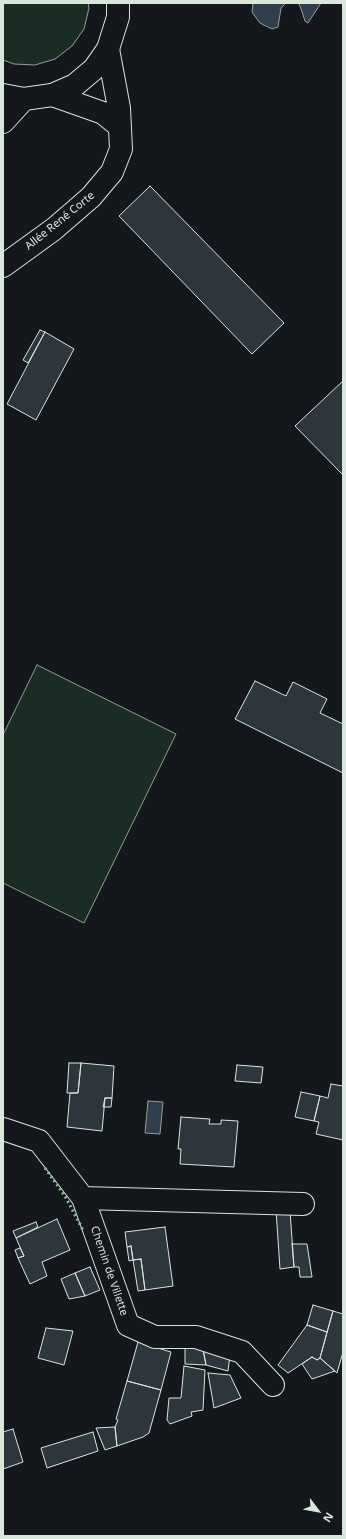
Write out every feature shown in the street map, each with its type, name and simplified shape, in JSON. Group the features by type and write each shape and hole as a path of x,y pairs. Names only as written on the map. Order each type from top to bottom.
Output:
{"street":[{"path":"3,95 24,99 52,95 75,84 94,69 108,49 118,17 118,3"},
{"name":"Allée René Corte","path":"3,266 54,229 85,202 112,172 121,148 119,108 108,49"},
{"path":"52,95 103,113 119,126"},
{"path":"3,122 24,99"},
{"name":"Chemin de Villette","path":"3,1129 39,1141 83,1198 128,1324 155,1337 196,1336 242,1352 273,1385"},
{"path":"83,1198 303,1204"}],"green space":[{"path":"3,3 88,3 89,8 84,29 72,46 55,59 35,65 14,64 3,60"},
{"path":"37,665 176,734 84,923 3,883 3,735"}],"water":[{"path":"253,3 286,3 281,8 278,27 272,29 260,23 252,12"},
{"path":"298,3 321,3 308,23 305,21"},
{"path":"148,1101 163,1102 160,1134 145,1133"}],"building":[{"path":"150,186 284,323 252,354 119,216"},
{"path":"40,330 45,332 28,363 23,360"},
{"path":"45,332 74,349 36,420 7,404"},
{"path":"343,381 343,475 295,426"},
{"path":"255,681 286,696 293,682 327,699 320,713 343,724 343,773 235,719"},
{"path":"69,1063 81,1063 78,1093 67,1093"},
{"path":"81,1063 114,1066 112,1098 105,1098 102,1131 67,1127 70,1093 78,1093"},
{"path":"237,1065 263,1067 261,1083 235,1081"},
{"path":"331,1084 343,1086 343,1140 316,1134 319,1122 314,1121 320,1096 328,1098"},
{"path":"301,1092 320,1096 314,1121 295,1117"},
{"path":"105,1098 112,1098 111,1107 103,1107"},
{"path":"181,1117 210,1119 209,1124 221,1124 221,1120 238,1121 234,1167 180,1164 181,1149 178,1149"},
{"path":"276,1210 290,1211 294,1267 280,1269"},
{"path":"57,1219 70,1250 42,1262 47,1276 30,1284 18,1258 24,1256 16,1238"},
{"path":"36,1222 38,1227 16,1238 13,1231"},
{"path":"165,1227 173,1286 145,1290 141,1259 133,1260 131,1246 127,1247 125,1232"},
{"path":"292,1244 307,1244 312,1277 300,1277 299,1267 294,1267"},
{"path":"131,1246 133,1260 129,1261 127,1247"},
{"path":"20,1248 24,1256 18,1258 15,1250"},
{"path":"141,1259 145,1290 138,1291 133,1260"},
{"path":"90,1267 100,1290 85,1296 75,1273"},
{"path":"75,1273 85,1296 69,1299 61,1279"},
{"path":"313,1305 333,1311 327,1332 307,1325"},
{"path":"333,1311 343,1314 343,1352 337,1373 320,1358"},
{"path":"307,1325 327,1332 320,1358 317,1360 312,1357 288,1373 278,1365"},
{"path":"46,1328 73,1331 64,1365 38,1358"},
{"path":"138,1342 171,1352 161,1390 127,1381"},
{"path":"185,1347 203,1349 206,1365 185,1364"},
{"path":"203,1349 230,1355 228,1371 206,1365"},
{"path":"312,1357 317,1360 320,1358 335,1371 312,1379 302,1364"},
{"path":"184,1366 205,1370 203,1410 191,1412 192,1416 170,1424 167,1420 169,1398 181,1398"},
{"path":"208,1373 230,1375 241,1398 214,1408"},
{"path":"127,1381 161,1390 149,1433 143,1437 117,1446 115,1427 118,1420 116,1419"},
{"path":"115,1427 117,1446 105,1450 96,1428"},
{"path":"13,1429 23,1462 3,1469 3,1432"},
{"path":"93,1432 98,1451 47,1468 41,1448"}],"hedge":[{"path":"45,1168 65,1196 84,1232"}]}
